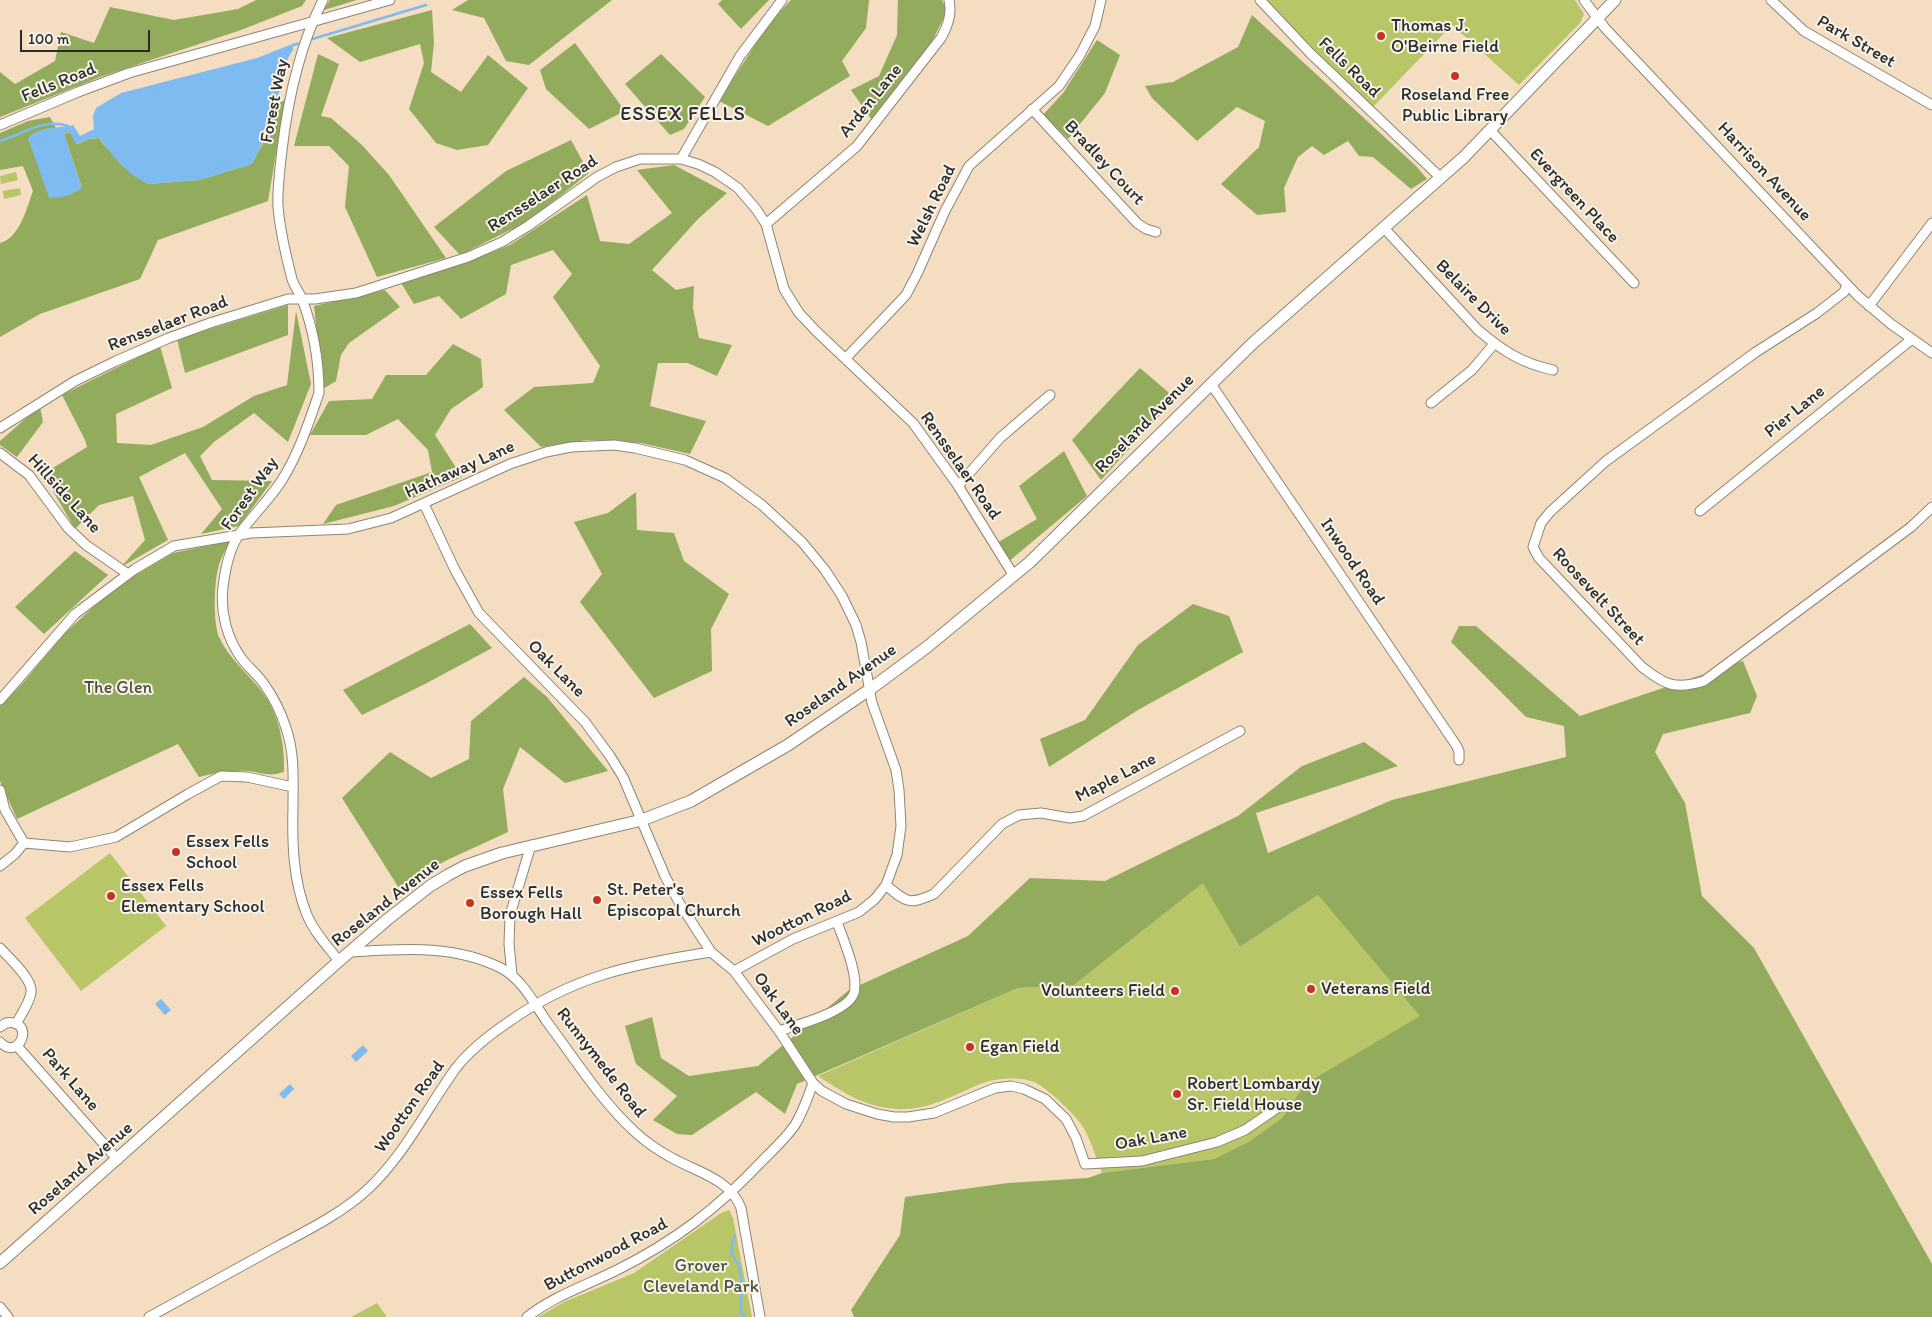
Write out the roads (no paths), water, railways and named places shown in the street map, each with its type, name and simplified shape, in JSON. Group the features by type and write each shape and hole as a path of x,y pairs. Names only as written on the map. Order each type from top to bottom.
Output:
{"main road":[{"name":"Roseland Avenue","path":"0,1263 388,919 430,886 482,859 531,845 642,820 690,802 788,745 870,690 927,647 1030,562 1253,343 1440,178 1490,130 1615,0"}],"street":[{"name":"Forest Way","path":"323,0 302,50 285,130 280,168 278,207 292,280 302,299 311,327 319,392 294,458 282,480 240,534 232,552 223,587 224,618 232,642 278,705 287,729 293,762 294,863 300,895 314,928 340,962"},
{"name":"Fells Road","path":"0,125 129,73 390,0"},
{"path":"681,158 740,56 782,0"},
{"name":"Arden Lane","path":"766,224 858,146 941,38 951,11 949,0"},
{"name":"Welsh Road","path":"846,358 906,295 945,211 969,166 1059,86 1080,55 1095,26 1101,0"},
{"name":"Fells Road","path":"1260,0 1283,27 1440,178"},
{"name":"Harrison Avenue","path":"1584,0 1597,19 1847,285 1869,306 1932,353"},
{"name":"Park Street","path":"1770,0 1804,31 1932,104"},
{"name":"Bradley Court","path":"1032,109 1137,223 1146,229 1156,232"},
{"name":"Evergreen Place","path":"1490,130 1634,283"},
{"name":"Rensselaer Road","path":"0,428 75,381 125,357 210,323 288,299 356,293 468,257 502,242 597,177 616,167 640,159 681,158 715,172 738,188 756,208 766,224 784,289 799,312 810,325 913,423 958,486 1014,576"},
{"path":"1869,306 1932,223"},
{"name":"Belaire Drive","path":"1384,228 1478,330 1494,344 1525,362 1553,370"},
{"name":"Roosevelt Street","path":"1847,285 1844,292 1817,313 1756,352 1606,461 1550,512 1541,523 1533,547 1539,558 1642,667 1670,686 1690,686 1704,681 1911,526 1932,507"},
{"name":"Pier Lane","path":"1700,511 1912,339"},
{"path":"1430,403 1472,370 1494,344"},
{"name":"Inwood Road","path":"1211,384 1456,744 1459,751 1459,760"},
{"path":"958,486 1000,438 1050,395"},
{"name":"Hathaway Lane","path":"0,700 76,614 128,574 174,546 240,534 348,529 391,518 510,464 546,452 571,447 614,445 677,458 725,478 762,505 802,542 825,570 842,596 856,625 870,690"},
{"name":"Hillside Lane","path":"0,453 29,475 74,534 86,545 128,574"},
{"name":"Oak Lane","path":"424,504 479,613 585,722 610,756 623,776 665,876 680,904 711,952 734,971 779,1031 813,1083 822,1090 846,1104 877,1114 908,1117 934,1113 995,1088 1011,1086 1024,1089 1045,1100 1066,1119 1073,1131 1085,1164 1142,1161 1217,1142 1245,1130 1283,1104"},
{"name":"Wootton Road","path":"734,971 793,939 859,912 875,899 886,885 897,855 901,826 899,790 896,770 870,690"},
{"name":"Maple Lane","path":"886,885 902,899 915,902 934,894 1002,824 1019,816 1041,813 1070,818 1083,816 1240,731"},
{"path":"24,843 70,847 116,837 221,776 248,777 293,787"},
{"path":"0,790 5,810 24,843"},
{"path":"0,866 15,854 24,843"},
{"path":"512,975 509,944 510,915 531,845"},
{"path":"779,1031 838,1009 850,1000 854,993 851,958 837,922"},
{"path":"0,948 28,979 32,989 29,1000 16,1024"},
{"name":"Runnymede Road","path":"351,952 415,949 449,952 486,962 512,975 606,1101 635,1132 658,1150 710,1176 733,1192"},
{"name":"Wootton Road","path":"148,1317 298,1235 338,1211 367,1190 394,1159 458,1067 479,1044 516,1017 564,989 595,976 660,960 711,952"},
{"path":"0,1027 6,1023 16,1024 20,1027 23,1037 17,1046 6,1047 0,1042"},
{"name":"Park Lane","path":"17,1046 118,1160"},
{"name":"Buttonwood Road","path":"527,1317 662,1245 687,1229 733,1192 790,1132 799,1118 813,1083"},
{"path":"733,1192 741,1208 760,1317"},
{"path":"0,1307 8,1317"}],"water":[{"path":"293,45 293,50 286,62 274,114 266,136 252,164 199,180 148,184 134,176 120,164 99,138 89,139 76,144 70,132 64,134 82,188 66,196 49,198 28,138 32,134 37,131 73,125 80,136 94,129 93,116 96,108 121,93 257,58"},
{"path":"161,999 171,1010 165,1015 155,1004"},
{"path":"363,1045 368,1051 356,1062 351,1056"},
{"path":"290,1084 294,1089 284,1099 279,1094"}],"waterway":[{"path":"309,40 426,5"},
{"path":"293,45 301,43"},
{"path":"0,141 41,125 59,124 68,126"},
{"path":"735,1235 731,1250 740,1268 741,1312 745,1317"}],"place":[{"name":"Thomas J. O'Beirne Field","path":"1381,36"},
{"name":"Roseland Free Public Library","path":"1455,76"},
{"name":"Essex Fells School","path":"176,852"},
{"name":"Essex Fells Elementary School","path":"111,896"},
{"name":"St. Peter's Episcopal Church","path":"597,900"},
{"name":"Essex Fells Borough Hall","path":"470,903"},
{"name":"Veterans Field","path":"1311,989"},
{"name":"Volunteers Field","path":"1175,991"},
{"name":"Egan Field","path":"970,1047"},
{"name":"Robert Lombardy Sr. Field House","path":"1177,1094"}],"district":[{"name":"ESSEX FELLS","path":"683,115"}],"park label":[{"name":"The Glen","path":"118,688"},
{"name":"Grover Cleveland Park","path":"701,1276"}]}
